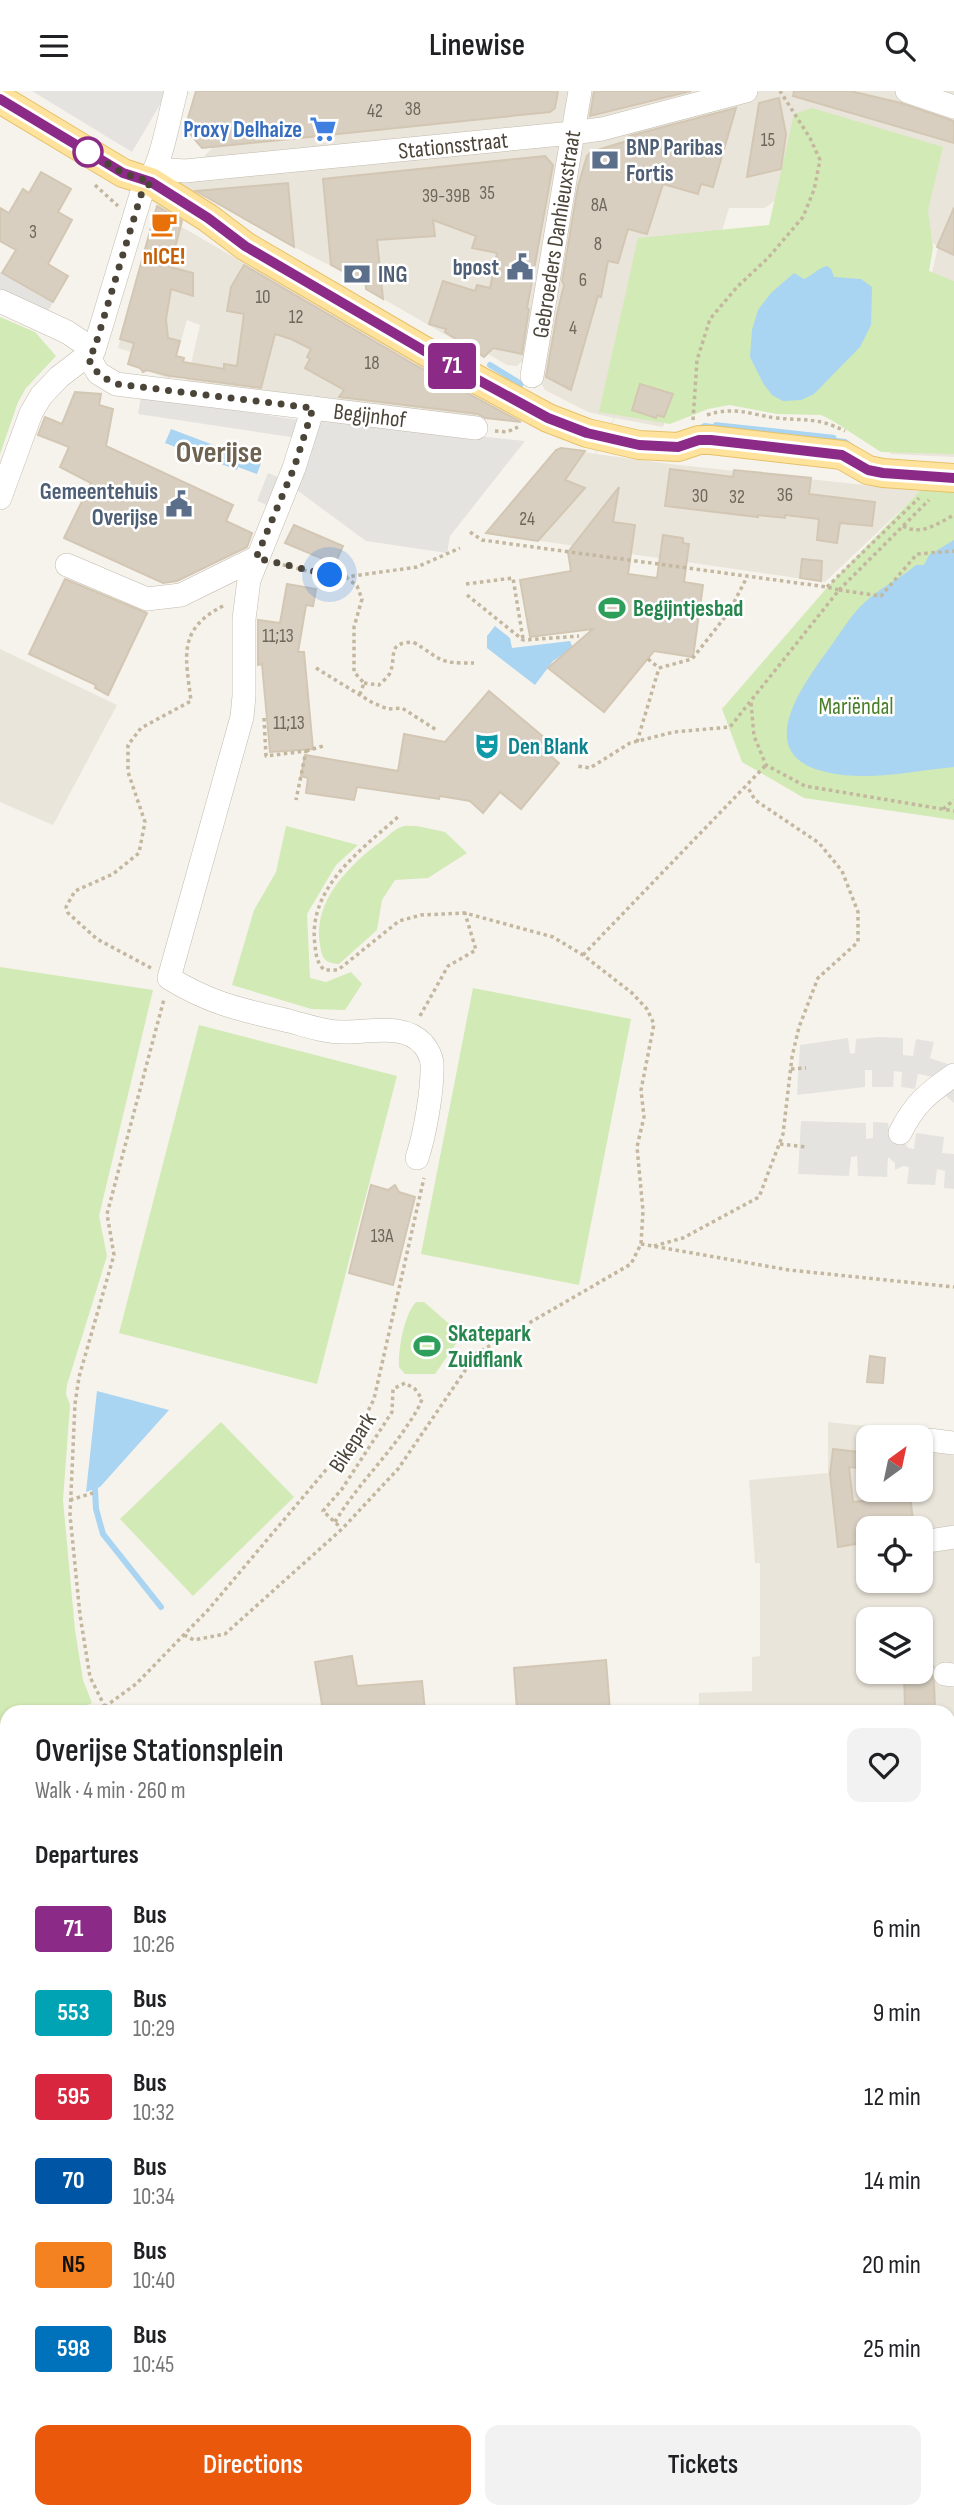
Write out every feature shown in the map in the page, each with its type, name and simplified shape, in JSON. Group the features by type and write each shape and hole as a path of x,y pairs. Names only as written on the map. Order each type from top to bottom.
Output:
{"main road":[{"path":"0,99 123,173 153,175 245,246 539,420 639,445 678,447 699,440 711,440 842,455 868,470 948,478"}],"street":[{"name":"Gebroeders Danhieuxstraat","path":"533,376 580,91"},
{"name":"Stationsstraat","path":"153,175 602,129 746,91"},
{"path":"907,91 954,107"},
{"path":"0,498 31,413 41,396 59,377 91,353 141,195 153,175 176,92"},
{"name":"Begijnhof","path":"0,301 67,332 91,353 98,373 116,384 476,428"},
{"path":"313,408 294,468 256,558 246,595 242,717 169,978 197,995 224,1005 331,1032 390,1030 411,1034 429,1052 432,1062 424,1132 417,1159"},
{"path":"67,565 146,599 159,599 181,596 256,558"},
{"path":"900,1133 909,1113 921,1098 954,1075"},
{"path":"933,1440 954,1443"},
{"path":"933,1540 954,1537"}],"path":[{"path":"693,422 697,360 710,319 803,217 814,190 820,160 810,138 780,91"},
{"path":"476,428 507,432 539,420"},
{"path":"576,766 590,768 630,743 674,732 730,727 839,590 948,478"},
{"path":"827,587 948,478"},
{"path":"903,526 913,531 930,528 954,515"},
{"path":"470,532 482,540 881,596 917,554 954,551"},
{"path":"256,558 315,573 346,576 418,567 460,548"},
{"path":"346,576 357,586 362,599 354,627 354,671 364,683 379,685 390,674 392,656 396,646 402,642 413,642 435,658 450,664 474,663"},
{"path":"659,668 692,659 729,612 747,577"},
{"path":"466,584 513,578 523,640"},
{"path":"104,1705 90,1678 80,1615 70,1500 77,1386 114,1255 107,1214 169,978 97,939 68,913 66,907 75,891 113,874 139,853 145,822 128,772 128,745 141,728 191,701 185,651 193,632 206,614 246,595"},
{"path":"467,595 523,640 579,636"},
{"path":"648,659 659,668"},
{"path":"637,742 659,668"},
{"path":"316,669 373,703 388,709 402,708 438,731"},
{"path":"360,694 364,683"},
{"path":"751,701 754,736 766,765 805,786 954,811"},
{"path":"264,714 266,756 323,746"},
{"path":"296,800 306,751"},
{"path":"583,955 766,765"},
{"path":"654,1246 682,1238 760,1197 783,1134 799,1027 818,978 858,942 858,912 842,871 819,843 755,800 747,786"},
{"path":"943,809 954,800"},
{"path":"184,1635 194,1640 225,1634 342,1529 398,1469 477,1353 631,1264 641,1244 643,1212 638,1147 644,1117 641,1090 654,1024 647,1009 632,993 583,955 553,937 465,913 421,915 399,921 338,970 324,970 317,961 314,937 316,913 330,885 346,864 399,816"},
{"path":"411,1034 448,966 476,950 465,913"},
{"path":"791,1069 806,1068"},
{"path":"780,1144 806,1147"},
{"path":"108,1705 136,1684 208,1610 357,1433 374,1399 422,1189 425,1171 417,1159"},
{"path":"641,1244 789,1270 954,1287"},
{"name":"Bikepark","path":"405,1383 415,1389 422,1399 419,1408 387,1454 346,1503 335,1522 323,1511 342,1489 393,1412 393,1389 405,1383"},
{"path":"70,1500 93,1493"},
{"path":"335,1522 342,1529"}],"shaded area":[{"path":"32,91 168,91 132,152"},
{"path":"196,91 954,91 954,457 890,454 938,247 797,141 777,199 765,208 729,208 663,427 615,418 596,454 921,491 825,582 486,533 556,450 561,448 595,454 614,418 588,412 545,390 539,380 541,368 521,362 517,366 507,365 488,354 484,357 366,289 362,282 205,197 208,190 163,206 184,219 180,226 498,409 497,419 187,381 200,325 187,320 170,379 128,364 131,352 118,348 156,208 213,147 202,148 185,128"},
{"path":"0,272 53,302 46,315 0,291"},
{"path":"141,396 299,420 297,438 138,414"},
{"path":"318,419 525,441 450,536 447,553 366,541 294,488"},
{"path":"268,473 283,479 272,507 257,501"},
{"path":"0,649 117,705 53,825 0,802"},
{"path":"848,1038 850,1054 855,1053 856,1039 903,1038 903,1055 913,1056 916,1039 934,1042 930,1058 954,1066 954,1103 943,1093 905,1136 908,1148 914,1149 916,1133 944,1137 942,1153 954,1154 954,1189 944,1188 945,1171 937,1169 935,1185 907,1184 909,1167 903,1166 895,1170 895,1163 888,1157 887,1177 858,1176 857,1156 851,1157 849,1176 798,1174 801,1121 866,1123 866,1139 873,1138 873,1122 888,1123 890,1138 933,1077 918,1074 915,1089 901,1087 902,1072 894,1071 893,1087 872,1087 872,1070 865,1070 865,1087 797,1095 800,1045"},
{"path":"828,1422 857,1425 856,1502 933,1502 933,1433 954,1435 954,1705 699,1705 699,1693 752,1691 752,1657 760,1656 760,1563 755,1563 749,1480 828,1473"}],"green space":[{"path":"812,108 943,147 928,210 933,248 929,271 954,281 954,454 881,452 821,415 777,414 730,405 708,409 670,424 599,412 638,238 769,225 794,114"},
{"path":"0,317 35,332 56,356 26,388 18,402 0,454"},
{"name":"Mariëndal","path":"925,486 954,486 954,820 804,798 742,762 722,709 831,583"},
{"path":"286,826 358,845 336,865 307,914 310,978 326,982 351,972 362,984 345,1010 311,1009 232,985 254,910 276,872"},
{"path":"403,826 445,832 467,853 428,878 395,880 382,900 377,930 339,964 330,963 323,957 319,929 322,913 336,885 358,860 394,831"},
{"path":"0,967 153,990 99,1216 107,1256 66,1394 70,1405 63,1500 75,1630 83,1680 92,1703 0,1705"},
{"path":"473,988 631,1019 579,1285 421,1254"},
{"path":"199,1025 397,1076 317,1384 119,1333"},
{"name":"Skatepark Zuidflank","path":"416,1302 424,1302 462,1335 435,1374 405,1374 399,1367 403,1333 408,1315"},
{"path":"221,1422 294,1497 193,1596 120,1519"}],"water":[{"path":"827,266 834,277 861,279 872,287 871,325 860,347 814,394 801,400 783,401 772,395 763,383 750,357 752,330 758,310 771,293 794,273 804,279"},
{"path":"704,423 835,435 858,448 692,429"},
{"path":"171,429 261,463 257,474 238,467 237,470 165,443"},
{"path":"954,540 954,767 858,776 826,772 803,763 791,751 787,735 789,718 796,700 817,665 864,603 916,565 924,565 929,555"},
{"path":"495,626 510,638 512,648 570,641 573,648 553,661 535,685 487,648 487,636"},
{"path":"97,1391 169,1410 100,1487 86,1492"}],"building":[{"path":"196,91 558,91 555,108 550,112 202,148 185,128"},
{"path":"594,91 691,91 590,116"},
{"path":"794,91 850,91 901,103 954,121 954,143 793,96"},
{"path":"779,98 786,134 781,169 747,177 759,103"},
{"path":"736,108 713,187 701,184 698,194 663,184 647,234 628,229 618,263 608,261 601,297 598,296 571,390 546,377 564,285 562,281 578,186 587,156 591,152 630,140 629,136"},
{"path":"545,156 553,165 527,308 522,354 493,348 484,357 445,332 446,329 429,324 443,281 475,291 477,285 490,288 497,253 472,248 476,236 433,220 435,236 377,240 383,299 366,289 366,284 331,265 323,179"},
{"path":"41,172 71,189 58,212 72,220 48,264 68,276 53,302 2,273 16,250 0,241 0,208 9,213 23,189 29,193"},
{"path":"288,183 294,247 196,191"},
{"path":"157,206 182,221 170,267 193,273 193,296 171,289 166,319 168,338 180,341 176,356 184,358 183,362 224,369 224,364 237,366 244,314 227,311 231,287 244,265 415,365 521,422 339,397 344,390 305,368 311,349 275,334 261,388 170,376 147,370 143,372 140,368 128,364 134,343 120,339"},
{"path":"954,208 954,255 937,247"},
{"path":"640,384 673,394 664,417 657,415 656,418 632,410"},
{"path":"75,392 101,394 99,405 113,409 106,446 233,505 226,521 252,533 247,547 177,581 163,583 64,538 91,483 60,467 69,447 38,435 45,417 62,424"},
{"path":"561,448 585,451 565,480 585,488 538,541 486,533 556,450"},
{"path":"670,469 733,477 734,470 811,478 809,494 875,502 872,526 840,523 837,543 817,540 819,519 785,515 785,518 758,517 665,506"},
{"path":"619,487 613,522 635,525 628,574 657,578 663,535 683,538 683,543 689,544 684,582 703,585 693,657 654,651 604,712 548,668 593,629 530,637 520,580 571,571 568,552"},
{"path":"294,525 343,546 335,564 285,543"},
{"path":"802,559 822,561 821,581 800,578"},
{"path":"65,579 147,613 108,695 95,688 96,685 29,654"},
{"path":"287,584 316,589 313,606 306,605 298,652 304,652 313,749 270,752 262,664 258,665 258,620 280,623"},
{"path":"489,691 546,739 539,746 559,763 521,809 500,792 483,813 470,801 440,796 439,799 357,787 354,800 306,793 308,778 301,776 305,755 398,771 404,734 445,742"},
{"path":"371,1185 388,1190 395,1185 399,1192 415,1197 393,1285 349,1273"},
{"path":"870,1356 885,1358 883,1383 867,1382"},
{"path":"833,1449 856,1452 856,1468 849,1467 853,1502 911,1502 912,1516 856,1516 856,1544 838,1547 830,1474"},
{"path":"352,1656 357,1686 422,1681 424,1705 322,1705 315,1662"},
{"path":"606,1660 610,1705 517,1705 514,1668"},
{"path":"933,1679 935,1705 905,1705 904,1684 933,1684"}],"waterway":[{"path":"490,365 521,384"},
{"path":"95,1489 96,1509 103,1534 161,1607"}],"bus line":[{"name":"71","path":"0,99 123,173 151,182 186,203 245,246 423,350 548,418 587,433 639,445 678,447 699,440 711,440 842,455 868,470 883,473 954,478"}],"place":[{"name":"Proxy Delhaize","path":"323,129"},
{"name":"BNP Paribas Fortis","path":"605,160"},
{"name":"nICE!","path":"164,224"},
{"name":"bpost","path":"520,267"},
{"name":"ING","path":"357,274"},
{"name":"Gemeentehuis Overijse","path":"179,504"},
{"name":"Begijntjesbad","path":"612,608"},
{"name":"Den Blank","path":"487,746"},
{"name":"Skatepark Zuidflank","path":"427,1346"}],"district":[{"name":"Overijse","path":"219,452"}],"route":[{"path":"88,152 82,148 123,173 151,182 141,195 94,350 88,356 90,363 104,378 116,384 313,408 294,468 256,558 330,575"}]}
